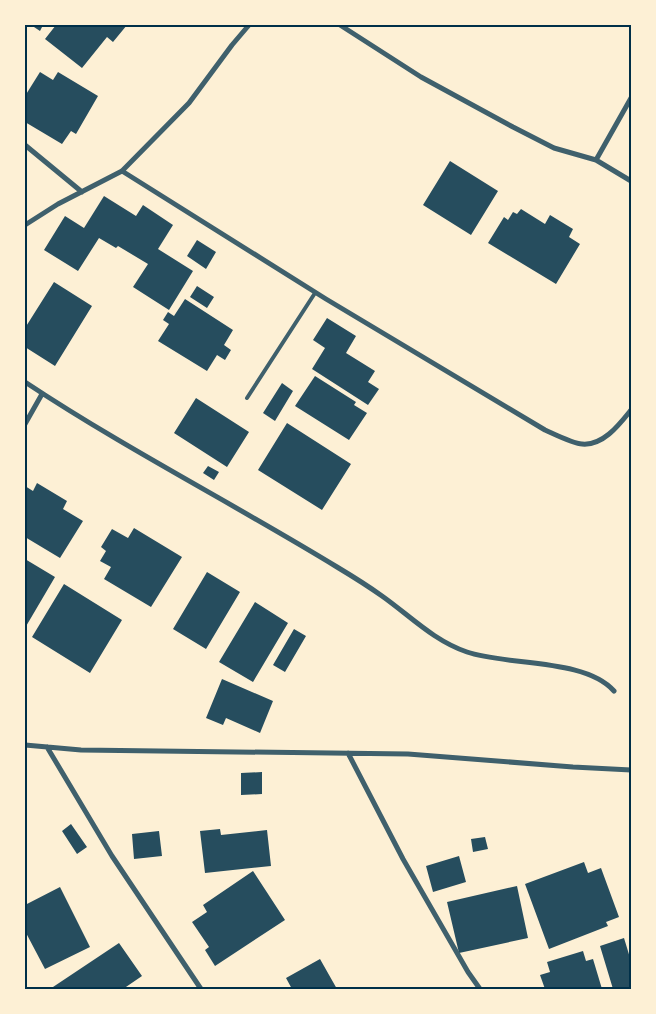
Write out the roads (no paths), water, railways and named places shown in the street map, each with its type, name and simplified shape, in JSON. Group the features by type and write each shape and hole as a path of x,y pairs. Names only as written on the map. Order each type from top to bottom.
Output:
{"street":[{"path":"25,225 58,204 122,170 189,103 249,25"},
{"path":"340,25 421,77 513,127 554,148 596,160 631,180"},
{"path":"596,160 631,98"},
{"path":"25,145 82,192"},
{"path":"122,170 315,292 545,430 582,444 602,440 631,410"},
{"path":"25,382 156,463 337,567 382,596 442,640 465,652 487,658 563,667 603,681 614,691"},
{"path":"25,424 42,394"},
{"path":"25,746 81,750 408,754 631,770"},
{"path":"47,747 112,856 201,989"},
{"path":"348,753 403,859 468,972 480,989"}],"lane":[{"path":"247,398 315,292"}]}
